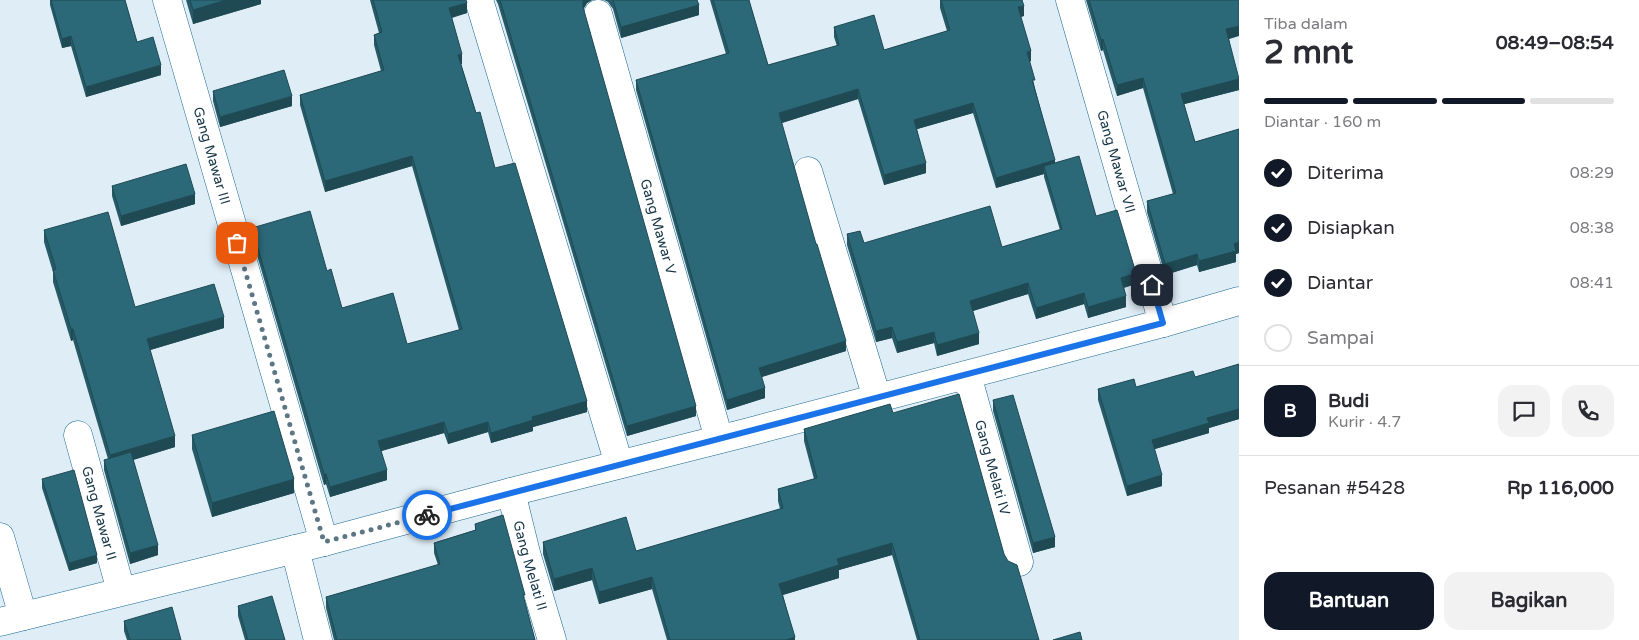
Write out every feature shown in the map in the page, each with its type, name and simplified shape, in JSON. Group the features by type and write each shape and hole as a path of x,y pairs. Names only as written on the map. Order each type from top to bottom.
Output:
{"street":[{"name":"Gang Mawar III","path":"167,0 324,542"},
{"path":"479,0 619,464"},
{"name":"Gang Mawar VII","path":"1070,0 1163,323"},
{"name":"Gang Mawar V","path":"598,14 719,439"},
{"path":"808,171 877,398"},
{"path":"0,537 11,619 324,542 967,375 1163,323 1239,300"},
{"name":"Gang Melati IV","path":"967,375 1019,562"},
{"name":"Gang Mawar II","path":"78,435 121,591"},
{"name":"Gang Melati II","path":"511,492 526,553 552,640"},
{"path":"296,549 318,640"}],"building":[{"path":"51,0 125,0 137,42 153,37 161,65 86,87 71,36 62,39"},
{"path":"190,0 226,0 193,10"},
{"path":"373,0 466,0 467,3 449,8 462,54 458,55 476,113 480,112 495,168 515,163 587,401 532,417 533,420 491,433 488,422 448,434 444,422 378,441 387,470 330,487 326,474 324,474 252,228 310,211 327,271 331,269 342,308 393,293 407,344 462,329 412,156 325,181 300,95 384,70 374,35 382,32"},
{"path":"500,0 583,0 583,7 696,406 627,426"},
{"path":"613,0 697,0 699,5 621,27"},
{"path":"713,0 749,0 768,65 839,45 834,27 874,15 884,50 950,30 941,0 1022,0 1024,6 1018,7 1031,51 1027,52 1035,80 1032,80 1055,160 996,178 973,103 914,120 926,163 884,175 858,89 779,113 846,341 759,368 765,388 727,400 636,80 729,53"},
{"path":"1089,0 1239,0 1239,26 1226,29 1239,79 1181,94 1195,142 1239,129 1239,242 1234,244 1236,251 1199,261 1197,254 1165,264 1147,201 1176,193 1143,78 1117,85"},
{"path":"284,70 292,96 220,117 213,91"},
{"path":"1079,156 1096,216 1117,210 1136,273 1121,278 1126,296 1088,307 1084,293 1036,308 1028,283 970,301 979,333 937,345 934,332 897,342 892,327 876,331 847,234 860,231 864,243 990,206 1002,247 1062,229 1044,166"},
{"path":"186,164 195,194 121,216 112,186"},
{"path":"108,212 135,307 214,284 224,317 147,339 175,436 110,455 73,329 71,329 53,270 56,269 44,230"},
{"path":"1239,364 1239,409 1207,418 1209,423 1152,440 1162,475 1127,486 1098,389 1134,379 1136,387 1193,371 1195,377"},
{"path":"959,394 1004,554 1008,561 1017,565 1039,640 920,640 892,543 837,559 839,565 779,584 795,637 786,640 670,640 652,577 599,592 592,568 554,579 543,542 626,517 636,551 783,508 778,489 817,478 804,429 890,404 893,413"},
{"path":"1013,395 1055,537 1033,543 993,400"},
{"path":"274,411 294,479 212,503 192,435"},
{"path":"131,452 158,545 130,553 104,460"},
{"path":"74,470 97,555 69,563 42,479"},
{"path":"503,515 535,640 337,640 326,597 440,564 434,543 476,530 475,524"},
{"path":"272,596 285,640 248,640 238,606"},
{"path":"172,607 181,640 130,640 124,621"},
{"path":"1080,632 1082,640 1053,640"}],"way so far":[{"path":"237,243 324,542 427,515"}],"route":[{"path":"427,515 1163,323 1152,285"}]}
